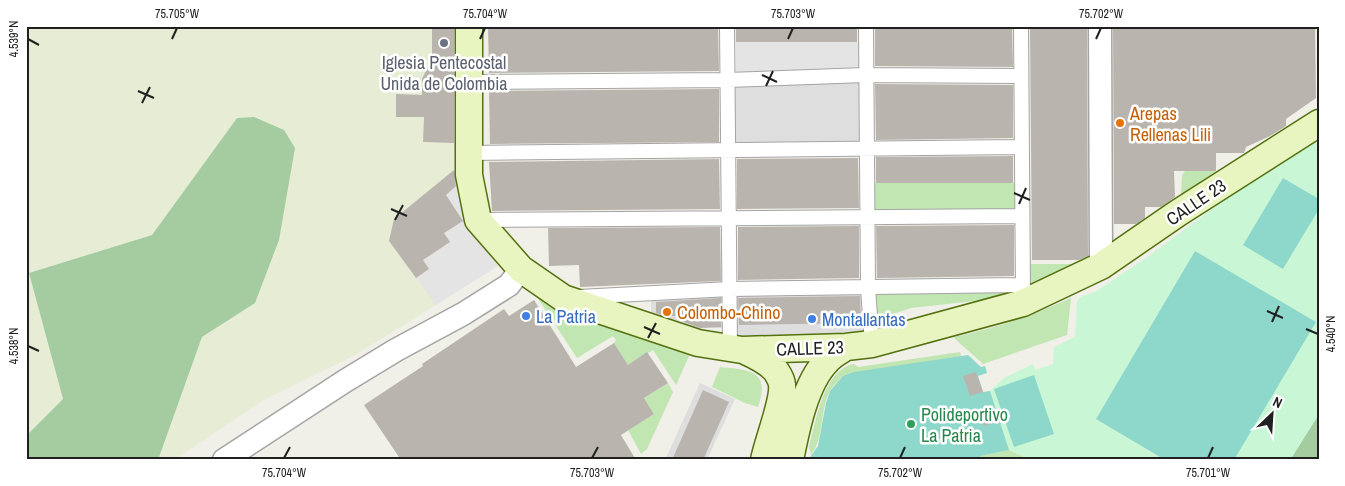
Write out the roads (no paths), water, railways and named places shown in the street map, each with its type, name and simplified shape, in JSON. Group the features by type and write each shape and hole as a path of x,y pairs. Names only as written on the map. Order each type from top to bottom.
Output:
{"main road":[{"path":"470,26 469,174 478,220"},
{"name":"CALLE 23","path":"478,220 521,268 563,298 698,343 736,350 846,347 872,344 1101,266 1178,213 1319,123"},
{"path":"790,460 799,421 816,374 828,359 846,347"},
{"path":"736,350 768,364 776,371 782,384 780,401 766,446 764,460"}],"street":[{"path":"727,26 730,289 736,350"},
{"path":"866,26 866,218 872,344"},
{"path":"563,298 730,289 868,288 1023,294 1021,26"},
{"path":"1100,26 1101,266"},
{"path":"469,82 727,80 866,75 1021,76"},
{"path":"469,153 1022,147"},
{"path":"478,220 1022,216"},
{"path":"224,460 360,372 396,350 464,314 509,285 521,268"}],"place":[{"name":"Iglesia Pentecostal Unida de Colombia","path":"444,43"},
{"name":"Arepas Rellenas Lili","path":"1120,123"},
{"name":"Colombo-Chino","path":"667,312"},
{"name":"La Patria","path":"526,316"},
{"name":"Montallantas","path":"812,319"},
{"name":"Polideportivo La Patria","path":"911,424"}]}
